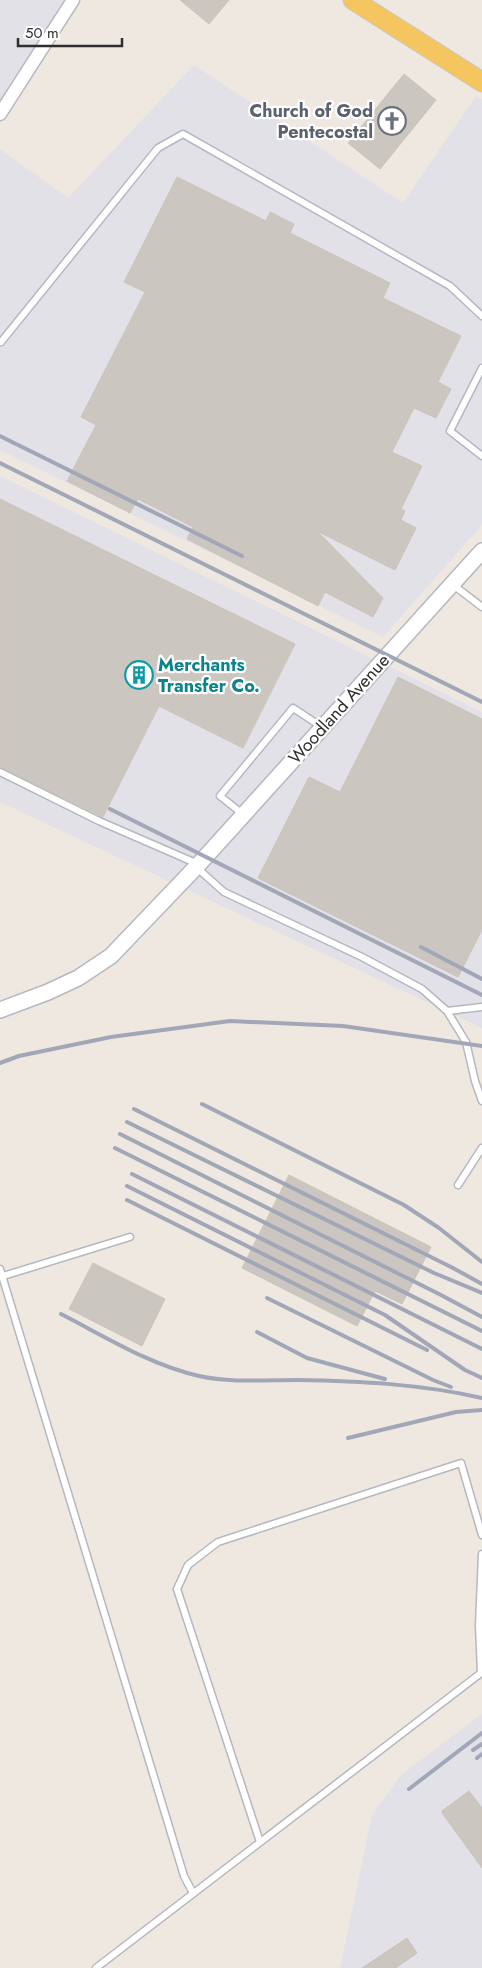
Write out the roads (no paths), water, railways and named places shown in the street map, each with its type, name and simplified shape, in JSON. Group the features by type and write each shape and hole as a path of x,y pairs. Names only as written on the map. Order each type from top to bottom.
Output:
{"main road":[{"path":"354,0 482,82"}],"street":[{"path":"0,114 73,0"},
{"name":"Woodland Avenue","path":"0,1010 48,992 78,978 111,956 198,866 482,551"}],"lane":[{"path":"1,342 158,148 183,134 450,286 482,316"},
{"path":"482,368 450,431 482,456"},
{"path":"452,584 482,607"},
{"path":"244,815 220,796 294,708 323,727"},
{"path":"0,772 198,866 224,892 362,957 422,989 447,1011 466,1042 475,1081 482,1101"},
{"path":"447,1011 482,1007"},
{"path":"458,1185 482,1148"},
{"path":"1,1277 130,1237"},
{"path":"0,1269 184,1876 194,1893"},
{"path":"260,1842 177,1589 188,1565 218,1542 461,1464 482,1535"},
{"path":"96,1968 481,1672 479,1625 482,1554"}],"railway":[{"path":"0,436 242,556"},
{"path":"0,463 482,702"},
{"path":"110,809 482,995"},
{"path":"421,947 482,979"},
{"path":"0,1063 19,1056 111,1037 230,1021 343,1026 482,1046"},
{"path":"202,1104 404,1205 439,1228 482,1262"},
{"path":"134,1109 482,1284"},
{"path":"127,1122 434,1273 482,1293"},
{"path":"120,1134 482,1317"},
{"path":"115,1148 482,1331"},
{"path":"132,1174 482,1349"},
{"path":"127,1186 385,1315 465,1370 482,1378"},
{"path":"127,1200 427,1350"},
{"path":"267,1298 433,1380 451,1387"},
{"path":"61,1314 146,1358 199,1376 261,1381 320,1380 367,1382 436,1389 482,1398"},
{"path":"257,1332 307,1358 385,1379"},
{"path":"348,1438 456,1412 482,1410"},
{"path":"409,1789 482,1733"},
{"path":"473,1750 482,1744"},
{"path":"477,1758 482,1754"}],"place":[{"name":"Church of God Pentecostal","path":"392,121"},
{"name":"Merchants Transfer Co.","path":"139,675"}]}
